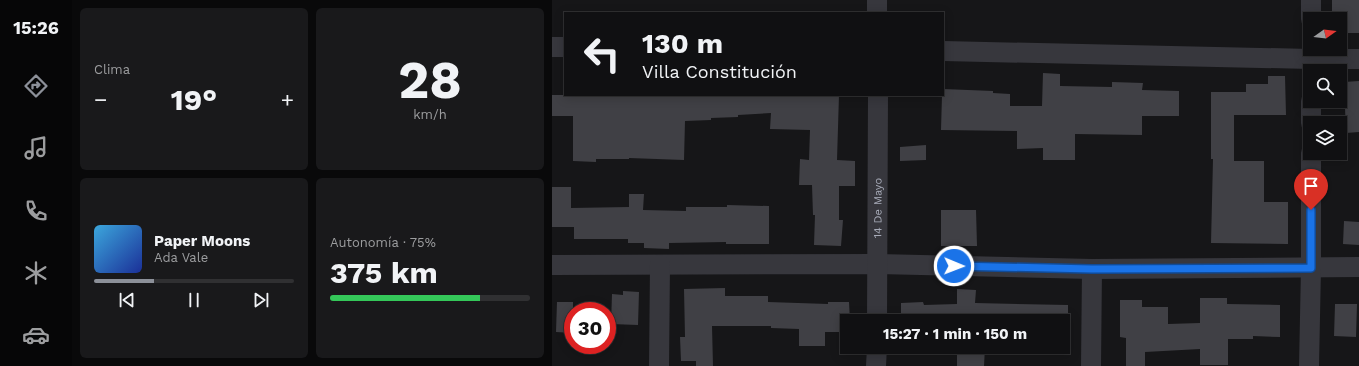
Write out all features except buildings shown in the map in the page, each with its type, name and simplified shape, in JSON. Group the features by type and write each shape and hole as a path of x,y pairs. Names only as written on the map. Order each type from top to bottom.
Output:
{"street":[{"path":"877,0 877,12"},
{"path":"1311,0 1311,12"},
{"path":"552,47 564,47"},
{"path":"944,51 1311,60 1359,59"},
{"name":"14 De Mayo","path":"877,314 878,96"},
{"path":"1309,366 1311,160"},
{"path":"552,265 878,264 1092,269 1359,267"},
{"path":"659,366 660,265"},
{"path":"1091,366 1092,269"},
{"path":"876,366 877,354"}],"route":[{"path":"954,266 1092,269 1311,268 1311,210"}]}
